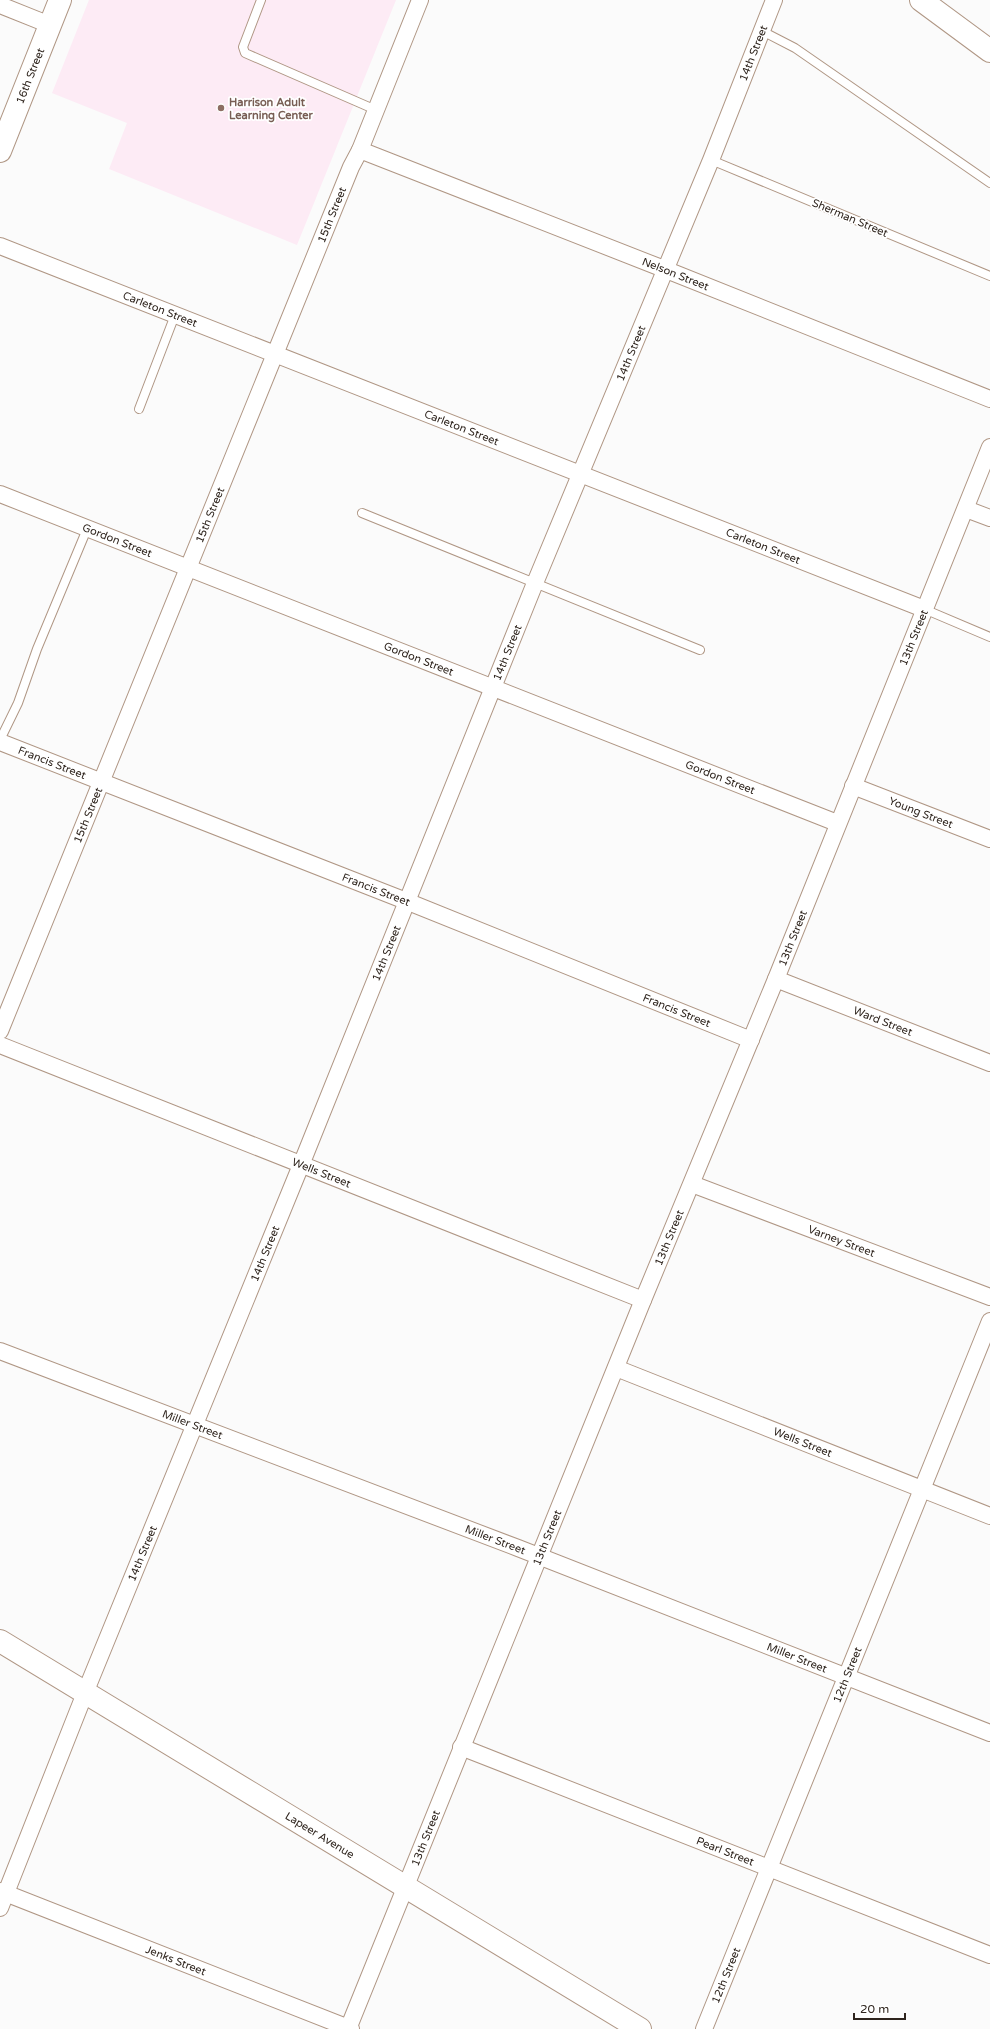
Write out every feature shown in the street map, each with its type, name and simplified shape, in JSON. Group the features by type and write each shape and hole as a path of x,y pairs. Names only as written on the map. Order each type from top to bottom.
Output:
{"main road":[{"name":"16th Street","path":"0,151 60,0"},
{"path":"921,0 990,51"},
{"name":"Lapeer Avenue","path":"0,1641 640,2029"}],"street":[{"name":"15th Street","path":"0,1031 420,0"},
{"name":"14th Street","path":"2,1898 301,1165 535,583 664,268 710,160 774,0"},
{"path":"0,5 50,25"},
{"name":"Nelson Street","path":"360,150 664,268 990,399"},
{"name":"Carleton Street","path":"0,246 924,609"},
{"name":"13th Street","path":"349,2029 538,1557 776,979 990,447"},
{"name":"Gordon Street","path":"0,494 838,823"},
{"path":"966,509 990,518"},
{"name":"Francis Street","path":"0,741 406,901 751,1040"},
{"name":"Young Street","path":"853,786 990,839"},
{"name":"Ward Street","path":"776,979 990,1063"},
{"name":"Wells Street","path":"0,1045 643,1300"},
{"name":"Varney Street","path":"692,1184 990,1297"},
{"name":"12th Street","path":"704,2029 845,1676 990,1321"},
{"name":"Miller Street","path":"0,1351 538,1557 990,1733"},
{"name":"Wells Street","path":"616,1368 921,1490 990,1516"},
{"name":"Pearl Street","path":"461,1748 990,1955"},
{"name":"Jenks Street","path":"2,1898 349,2029"}],"lane":[{"path":"261,0 243,47 245,53 376,110"},
{"path":"762,31 795,48 990,183"},
{"name":"Sherman Street","path":"710,160 990,276"},
{"path":"139,409 175,315"},
{"path":"362,513 700,650"},
{"path":"0,741 18,703 37,649 87,528"},
{"path":"924,609 990,637"}],"shaded area":[{"name":"Harrison Adult Learning Center","path":"89,0 396,0 297,245 109,169 127,123 52,93"}],"place":[{"name":"Harrison Adult Learning Center","path":"221,108"}]}
